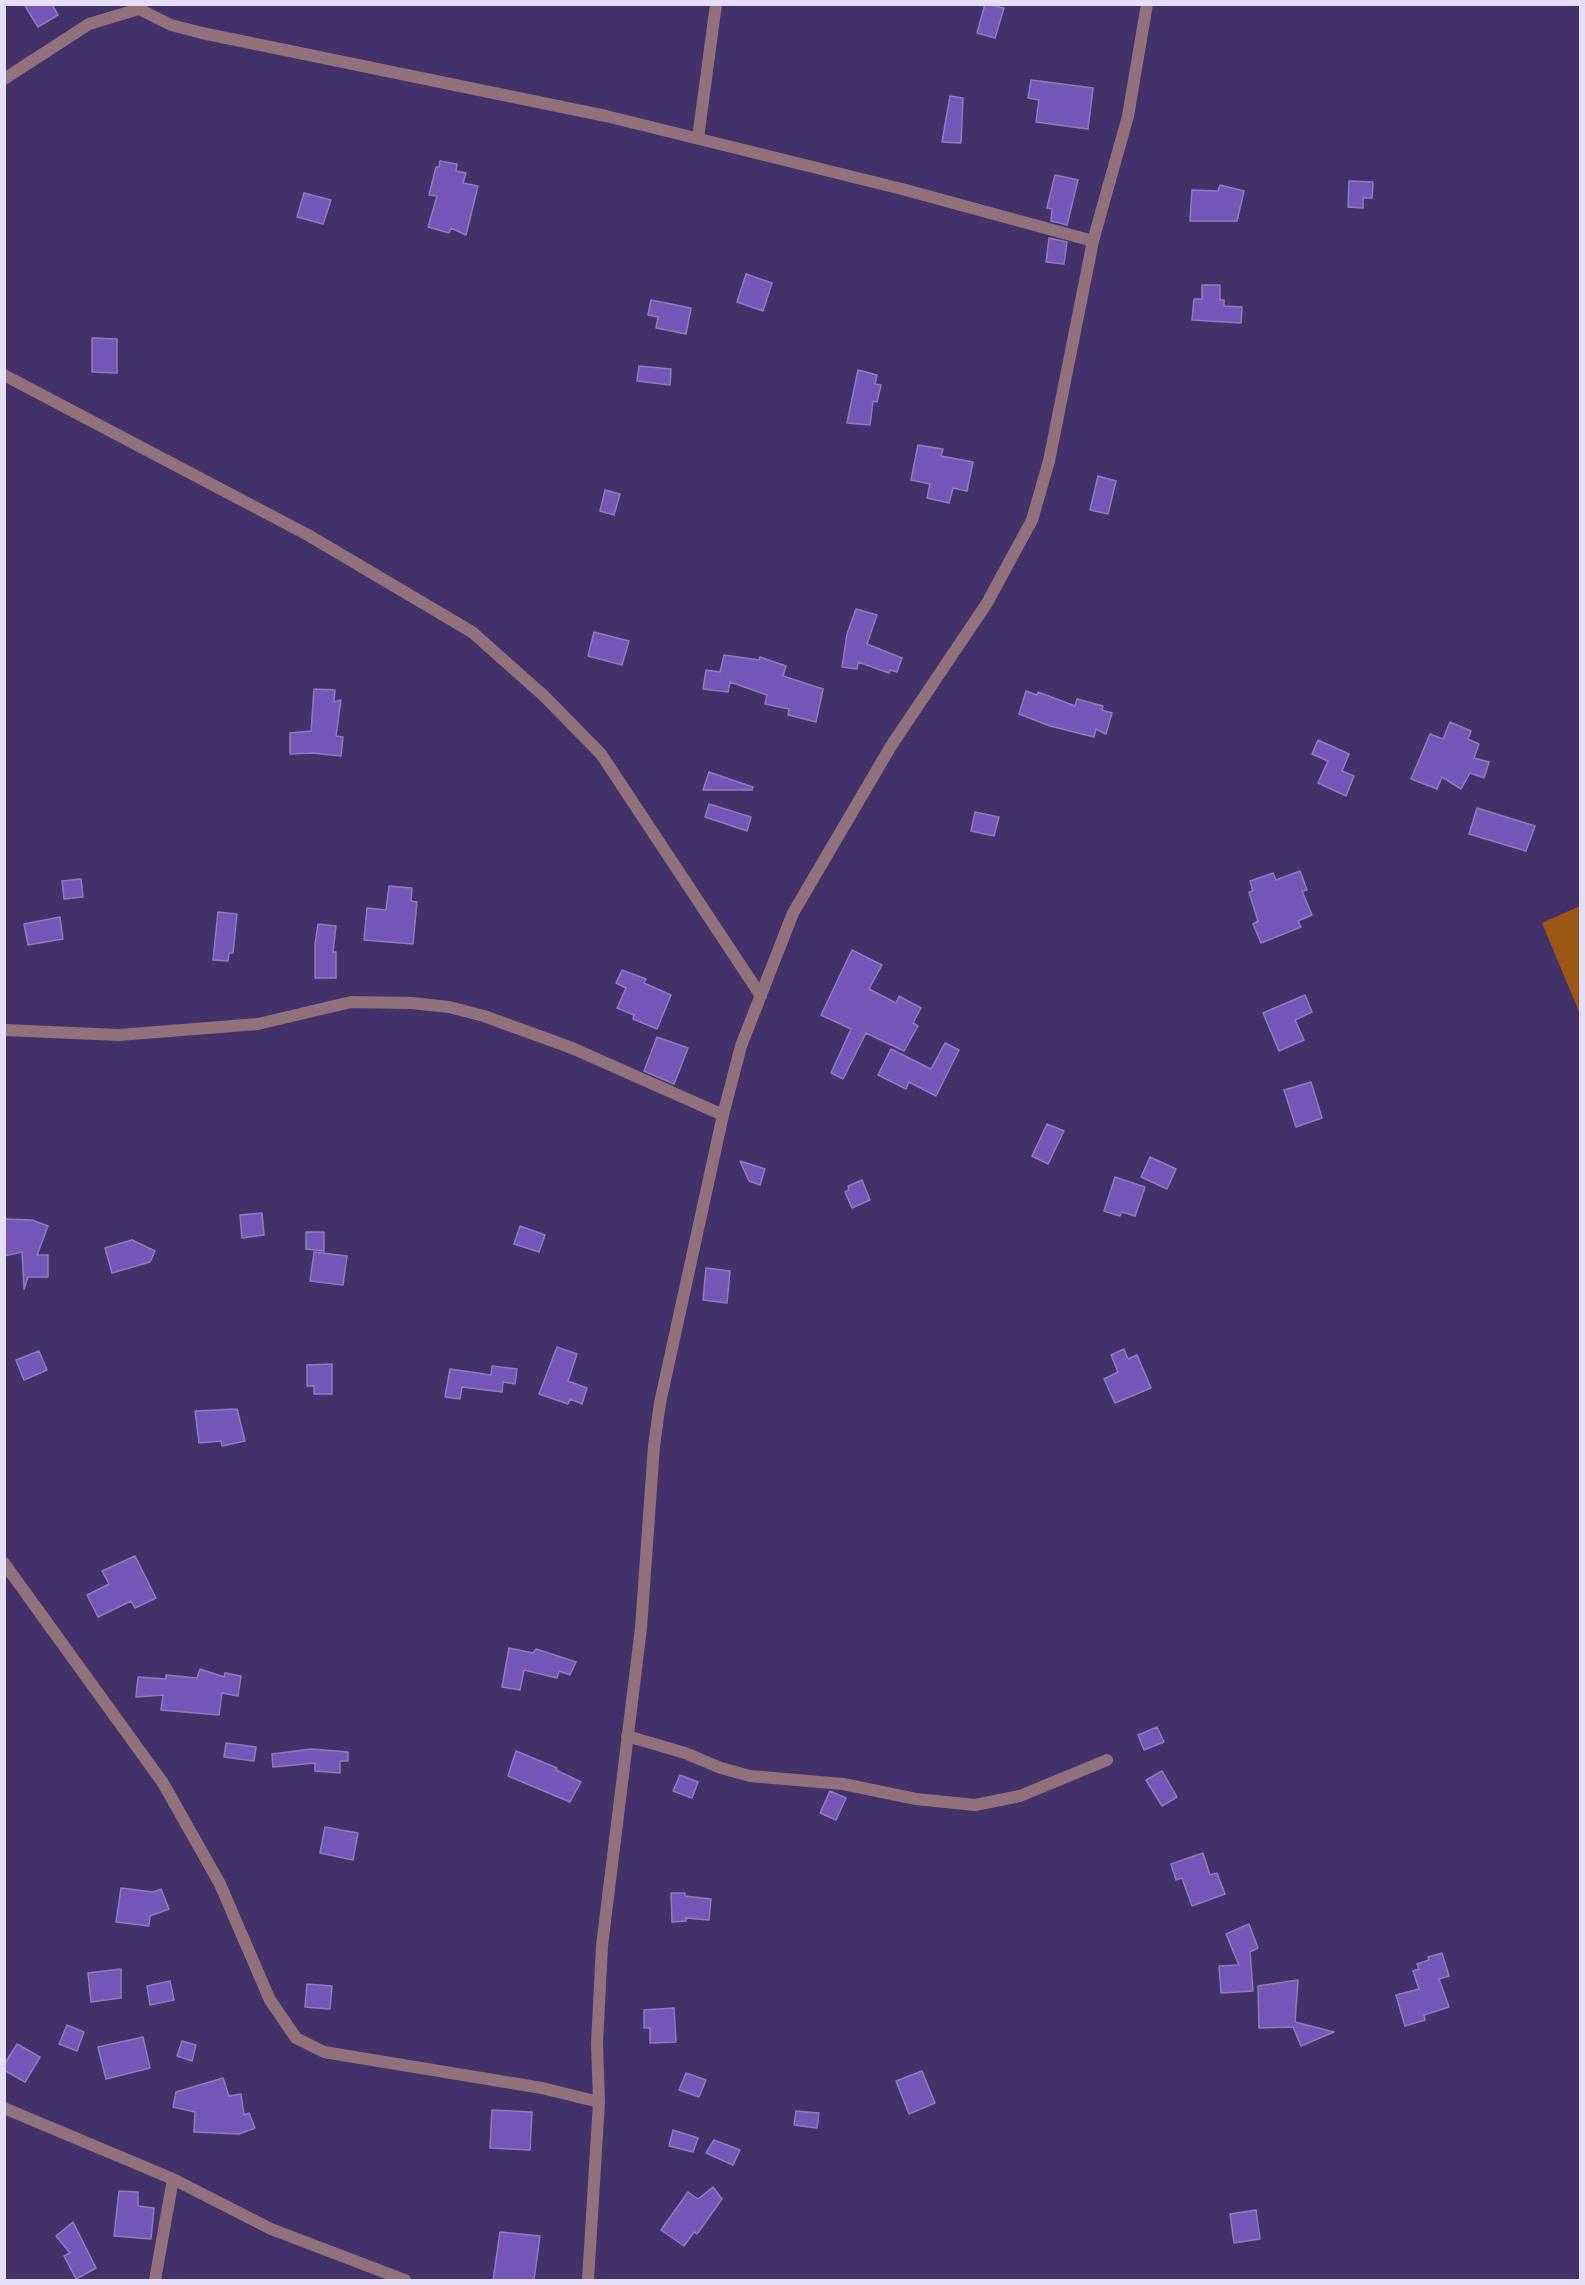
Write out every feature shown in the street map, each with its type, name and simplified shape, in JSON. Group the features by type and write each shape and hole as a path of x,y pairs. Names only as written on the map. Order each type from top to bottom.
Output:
{"street":[{"path":"698,138 716,4"},
{"path":"588,2280 599,2102 597,2043 602,1946 641,1628 654,1446 660,1404 723,1115 741,1046 794,913 891,746 987,603 1032,519 1051,452 1093,241 1128,116 1147,4"},
{"path":"4,79 89,24 137,7 171,25 202,33 595,113 1093,241"},
{"path":"4,375 308,535 472,632 543,695 601,754 761,996"},
{"path":"4,1030 119,1035 258,1024 351,1002 411,1003 449,1007 484,1016 572,1048 723,1115"},
{"path":"4,1563 163,1783 220,1884 270,2000 296,2038 324,2052 542,2088 599,2102"},
{"path":"627,1736 750,1776 843,1784 916,1799 975,1805 1020,1796 1107,1760"},
{"path":"4,2108 173,2179 271,2229 405,2280"},
{"path":"155,2280 173,2179"}],"shaded area":[{"path":"1580,906 1580,1014 1542,923"}],"building":[{"path":"24,4 52,4 58,15 38,27"},
{"path":"985,4 1004,8 995,38 977,33"},
{"path":"1031,80 1093,88 1088,129 1036,122 1039,100 1028,98"},
{"path":"950,96 963,98 961,143 942,142"},
{"path":"440,161 457,164 456,171 466,173 463,183 478,186 466,235 451,228 449,233 428,227 437,196 429,195 436,167 439,167"},
{"path":"1055,175 1078,180 1067,225 1051,221 1052,209 1047,208"},
{"path":"1349,181 1373,182 1372,198 1363,198 1363,208 1348,207"},
{"path":"1220,185 1244,191 1237,221 1190,221 1192,190 1218,191"},
{"path":"304,193 331,200 323,224 297,217"},
{"path":"1049,238 1067,242 1064,264 1046,262"},
{"path":"746,274 772,283 763,311 737,302"},
{"path":"1202,285 1220,285 1220,300 1224,300 1224,306 1242,307 1241,323 1192,320 1194,299 1202,299"},
{"path":"651,300 691,308 686,334 656,328 658,317 648,315"},
{"path":"92,338 117,339 117,373 92,372"},
{"path":"639,366 671,369 670,385 637,381"},
{"path":"858,370 877,375 875,384 881,385 877,402 873,401 870,425 847,423"},
{"path":"918,445 943,449 941,456 973,462 967,491 953,488 949,503 927,498 930,484 911,480"},
{"path":"1098,476 1116,481 1108,514 1090,510"},
{"path":"605,490 620,494 614,515 600,511"},
{"path":"856,609 877,615 867,644 902,658 897,672 890,670 889,673 858,662 857,669 842,667 847,634"},
{"path":"594,632 629,641 622,665 588,656"},
{"path":"724,655 759,660 760,657 786,666 783,676 823,689 816,722 788,715 789,709 765,704 767,695 730,682 728,692 703,689 706,670 720,672"},
{"path":"314,689 335,690 334,702 341,700 336,736 343,737 341,756 312,753 290,754 290,733 311,731"},
{"path":"1026,691 1037,695 1038,692 1075,706 1077,699 1103,706 1102,710 1112,713 1106,734 1096,729 1094,737 1050,726 1019,714"},
{"path":"1450,722 1471,731 1468,739 1479,744 1474,758 1489,762 1484,778 1470,773 1461,789 1442,777 1437,789 1411,779 1430,734 1443,739"},
{"path":"1318,740 1349,754 1342,771 1354,776 1346,796 1318,783 1328,761 1312,754"},
{"path":"709,772 753,787 752,790 703,790"},
{"path":"709,804 751,817 747,831 705,817"},
{"path":"1477,808 1535,826 1526,851 1469,834"},
{"path":"975,812 999,817 994,836 971,831"},
{"path":"1300,871 1307,890 1302,891 1312,915 1298,921 1301,927 1261,943 1253,924 1258,921 1249,892 1253,891 1250,881 1273,873 1276,880"},
{"path":"81,879 83,897 64,899 62,881"},
{"path":"389,886 412,888 411,901 417,902 413,944 364,940 367,908 386,910"},
{"path":"218,912 237,914 233,953 229,953 228,961 213,960"},
{"path":"60,917 63,939 28,945 24,924"},
{"path":"318,924 336,926 333,952 336,952 336,978 315,978 315,945"},
{"path":"852,950 882,965 869,989 896,1003 899,996 921,1008 913,1023 918,1026 904,1051 866,1033 843,1079 831,1073 851,1029 821,1015"},
{"path":"622,970 646,979 644,983 671,995 657,1029 633,1019 634,1015 617,1008 626,988 616,983"},
{"path":"1305,995 1312,1012 1295,1020 1304,1040 1279,1051 1263,1013"},
{"path":"657,1037 688,1048 674,1084 644,1071"},
{"path":"945,1043 959,1050 936,1096 909,1082 906,1089 878,1075 891,1049 931,1069"},
{"path":"1311,1082 1322,1118 1296,1127 1284,1090"},
{"path":"1047,1124 1064,1131 1048,1164 1032,1156"},
{"path":"1150,1157 1176,1169 1167,1189 1141,1177"},
{"path":"740,1161 765,1169 760,1185 749,1181"},
{"path":"1115,1177 1145,1187 1135,1216 1122,1212 1120,1216 1104,1211"},
{"path":"862,1180 870,1200 852,1208 845,1192 849,1190 848,1186"},
{"path":"262,1213 264,1235 242,1238 240,1215"},
{"path":"4,1219 32,1220 48,1226 37,1255 48,1255 48,1277 28,1277 24,1289 22,1252 4,1256"},
{"path":"520,1226 545,1235 539,1252 514,1244"},
{"path":"306,1232 324,1232 324,1251 306,1249"},
{"path":"132,1240 155,1251 150,1262 112,1273 105,1248"},
{"path":"314,1252 347,1256 343,1285 310,1281"},
{"path":"706,1268 730,1271 727,1303 703,1300"},
{"path":"557,1347 577,1354 568,1381 587,1388 582,1404 570,1399 568,1404 539,1394"},
{"path":"1124,1349 1128,1359 1137,1355 1151,1388 1115,1403 1104,1379 1118,1372 1111,1355"},
{"path":"39,1351 47,1370 24,1380 16,1360"},
{"path":"332,1364 332,1394 314,1394 314,1386 307,1386 307,1365"},
{"path":"492,1366 517,1369 515,1384 503,1382 502,1392 462,1387 460,1399 445,1397 450,1369 491,1375"},
{"path":"237,1409 245,1441 222,1446 221,1441 199,1443 195,1411"},
{"path":"135,1556 156,1598 135,1608 131,1601 98,1617 87,1595 109,1584 102,1571"},
{"path":"509,1648 533,1653 536,1649 576,1662 570,1675 559,1671 557,1678 524,1670 520,1690 502,1687"},
{"path":"200,1669 224,1677 225,1673 241,1676 238,1696 222,1693 219,1715 161,1710 163,1695 136,1697 138,1677 166,1679 166,1675 197,1678"},
{"path":"1157,1727 1164,1742 1144,1750 1138,1735"},
{"path":"226,1743 256,1747 254,1761 224,1757"},
{"path":"312,1749 348,1752 348,1761 340,1761 340,1773 315,1771 315,1763 273,1767 272,1754"},
{"path":"516,1751 557,1768 556,1770 581,1782 570,1802 508,1776"},
{"path":"1162,1771 1177,1797 1162,1806 1146,1780"},
{"path":"680,1775 698,1782 692,1798 673,1791"},
{"path":"830,1791 846,1798 836,1820 820,1813"},
{"path":"325,1827 358,1833 353,1860 320,1853"},
{"path":"1203,1853 1210,1875 1217,1873 1225,1894 1192,1906 1182,1878 1176,1880 1171,1864"},
{"path":"121,1888 153,1892 161,1889 169,1909 150,1916 149,1926 116,1922"},
{"path":"671,1893 685,1893 685,1896 711,1899 709,1920 686,1918 686,1921 672,1922"},
{"path":"1249,1924 1258,1948 1250,1952 1253,1991 1221,1993 1219,1966 1239,1965 1226,1934"},
{"path":"1442,1953 1449,1976 1439,1979 1449,2007 1424,2015 1425,2020 1405,2026 1396,1995 1419,1989 1413,1971 1419,1969 1417,1964 1429,1960 1428,1957"},
{"path":"121,1969 121,1998 91,2002 88,1973"},
{"path":"1298,1980 1295,2022 1334,2032 1301,2046 1293,2027 1259,2028 1258,1986"},
{"path":"170,1981 174,2000 150,2005 147,1986"},
{"path":"307,1984 332,1986 330,2009 305,2007"},
{"path":"674,2008 676,2042 650,2043 650,2028 644,2028 644,2010"},
{"path":"67,2025 84,2032 77,2051 59,2044"},
{"path":"143,2037 150,2068 106,2079 98,2047"},
{"path":"182,2041 196,2045 192,2061 177,2056"},
{"path":"17,2044 40,2057 25,2082 4,2070 4,2065"},
{"path":"922,2071 935,2103 909,2114 896,2081"},
{"path":"686,2073 706,2080 699,2097 679,2090"},
{"path":"223,2078 229,2096 241,2094 244,2115 249,2113 255,2128 239,2134 194,2132 195,2112 173,2107 176,2092"},
{"path":"492,2110 532,2112 530,2150 490,2148"},
{"path":"796,2111 819,2113 817,2128 794,2125"},
{"path":"673,2130 698,2138 693,2152 669,2146"},
{"path":"714,2140 740,2150 733,2165 706,2153"},
{"path":"713,2187 722,2199 697,2234 694,2232 684,2246 661,2230 688,2192 698,2199"},
{"path":"119,2191 138,2192 138,2206 154,2208 151,2239 114,2236"},
{"path":"1256,2210 1260,2239 1234,2243 1230,2214"},
{"path":"73,2222 96,2268 76,2279 64,2256 70,2253 56,2236"},
{"path":"500,2232 540,2236 534,2280 493,2280"}]}
